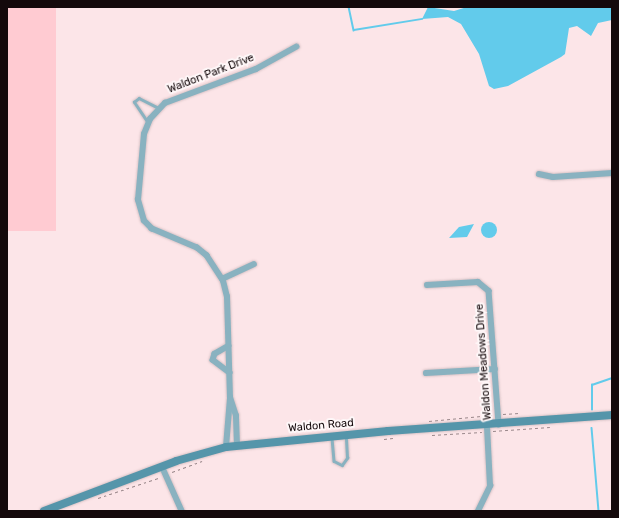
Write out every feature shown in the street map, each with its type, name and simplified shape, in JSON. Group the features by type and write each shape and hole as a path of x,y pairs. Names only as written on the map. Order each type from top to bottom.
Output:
{"street":[{"name":"Waldon Park Drive","path":"148,123 160,108 177,97 256,69 296,47"},
{"path":"148,123 138,200 144,221 152,229 197,248 207,256 222,279 227,297 230,398 226,448"},
{"path":"539,174 547,178 612,173"},
{"path":"222,279 254,264"},
{"name":"Waldon Meadows Drive","path":"427,285 475,282 487,288 499,425"},
{"path":"229,346 215,354 213,360 230,373"},
{"path":"426,373 495,369"},
{"path":"230,398 236,416 237,446"},
{"name":"Waldon Road","path":"44,511 162,466 237,446 346,434 487,426 612,415"},
{"path":"478,511 490,486 487,426"},
{"path":"162,466 182,511"}],"lane":[{"path":"148,123 134,102 139,98 160,108"},
{"path":"332,436 334,461 342,465 347,458 346,434"}],"path":[{"path":"428,421 519,413"}],"shaded area":[{"path":"7,7 56,7 56,231 7,231"}],"water":[{"path":"428,7 454,11 467,7 612,7 612,20 598,23 591,36 577,26 569,28 565,54 508,86 494,89 489,86 479,54 461,24 448,17 422,19"},
{"path":"486,222 492,222 497,227 495,236 492,238 486,238 481,233 481,227"},
{"path":"474,224 467,237 449,238 459,227"}],"waterway":[{"path":"349,7 354,30 422,19"},
{"path":"592,410 592,385 612,378"},
{"path":"592,428 599,511"}]}
